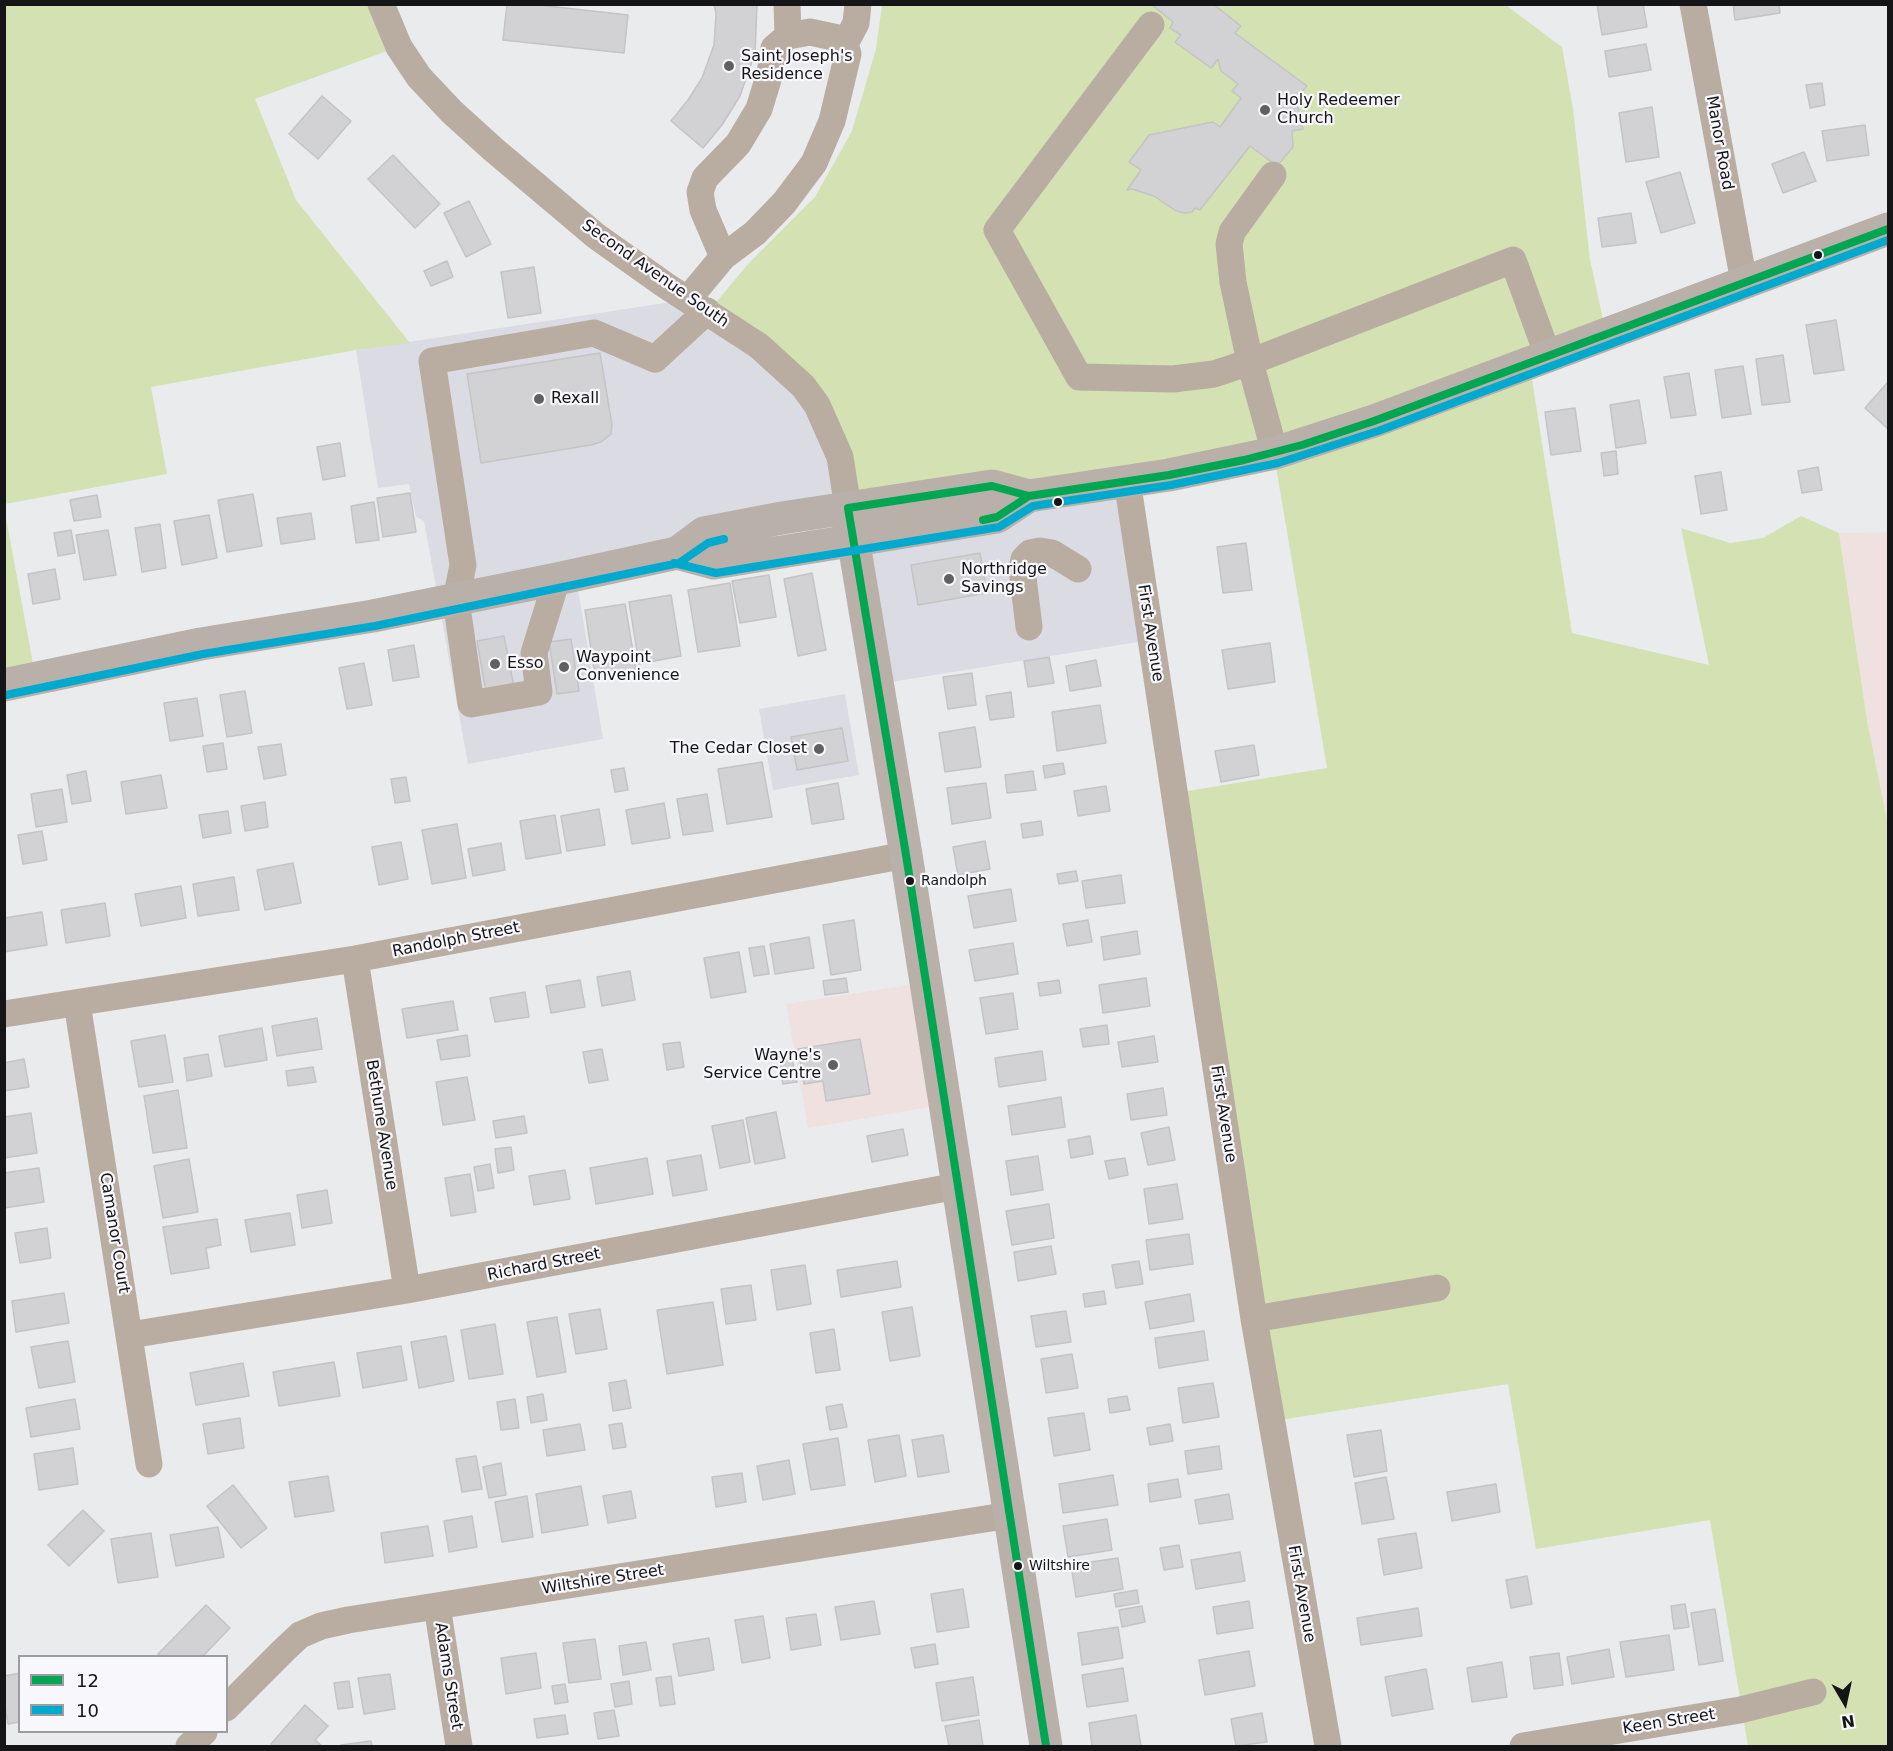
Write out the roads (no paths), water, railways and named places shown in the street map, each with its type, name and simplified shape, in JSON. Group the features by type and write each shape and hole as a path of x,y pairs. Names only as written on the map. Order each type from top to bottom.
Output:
{"main road":[{"path":"4,685 201,644 373,616 557,579 677,553 704,533 783,518 992,486 1029,496 1170,475 1275,453 1374,421 1888,229"},
{"path":"677,553 714,563 997,518 1029,496"},
{"path":"848,508 906,855 1046,1746"}],"street":[{"name":"Second Avenue South","path":"381,4 399,47 419,77 452,112 536,188 596,236 759,346 788,370 808,392 830,430 840,457 848,508"},
{"path":"787,4 788,36"},
{"path":"845,44 856,23 858,4"},
{"name":"Manor Road","path":"1693,4 1744,282"},
{"path":"1150,25 997,230 1079,377 1173,378 1214,374 1513,260 1548,357"},
{"path":"557,579 534,653 538,692 471,704 456,600 464,566 432,361 594,333 655,359 697,305 723,257 755,233 784,203 814,163 832,121 848,54 845,44 838,38 810,32 788,36 774,48 770,73 759,109 738,144 705,178 700,192 703,210 723,257"},
{"path":"1273,175 1232,232 1228,244 1233,282 1250,362 1275,453"},
{"name":"First Avenue","path":"1127,480 1254,1319 1328,1746"},
{"path":"1029,627 1022,569 1024,559 1030,553 1040,551 1052,553 1078,569"},
{"name":"Randolph Street","path":"4,1014 355,959 906,855"},
{"name":"Bethune Avenue","path":"355,959 407,1290"},
{"name":"Camanor Court","path":"77,1003 149,1464"},
{"name":"Richard Street","path":"130,1335 407,1290 957,1186"},
{"path":"1254,1319 1437,1288"},
{"name":"Wiltshire Street","path":"228,1706 300,1635 321,1626 1010,1515"},
{"name":"Adams Street","path":"437,1606 459,1746"},
{"name":"Keen Street","path":"1523,1746 1740,1710 1813,1692"},
{"path":"189,1746 202,1733"}],"place":[{"name":"Saint Joseph's Residence","path":"729,66"},
{"name":"Holy Redeemer Church","path":"1265,110"},
{"name":"Rexall","path":"539,399"},
{"name":"Northridge Savings","path":"949,579"},
{"name":"Esso","path":"495,664"},
{"name":"Waypoint Convenience","path":"564,667"},
{"name":"The Cedar Closet","path":"819,749"},
{"name":"Randolph","path":"910,881"},
{"name":"Wayne's Service Centre","path":"833,1065"},
{"name":"Wiltshire","path":"1018,1566"}]}
